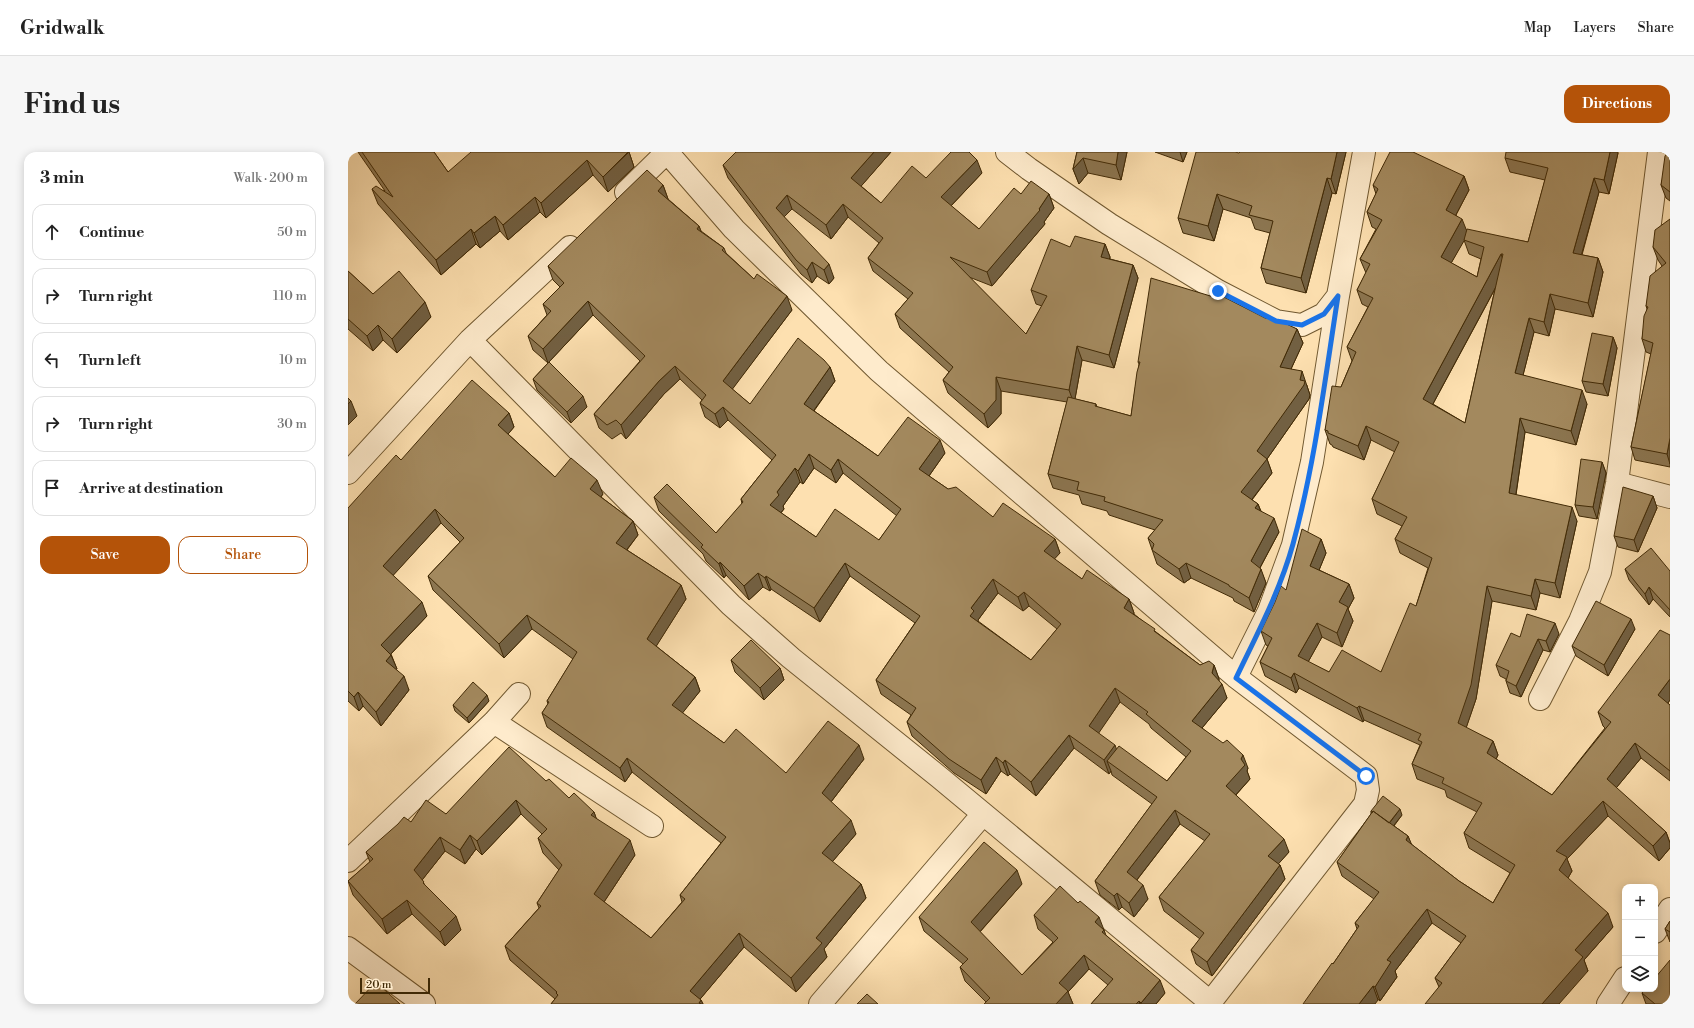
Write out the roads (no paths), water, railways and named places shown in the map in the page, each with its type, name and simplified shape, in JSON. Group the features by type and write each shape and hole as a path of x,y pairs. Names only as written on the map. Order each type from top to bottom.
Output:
{"street":[{"path":"470,340 731,605 791,658 983,814 1209,1003 1365,804 1368,790 1366,776 1236,678 879,371 734,229 667,152 610,207"},
{"path":"1007,152 1029,169 1109,224 1218,291 1276,321 1302,325 1324,314 1338,296"},
{"path":"1236,678 1269,611 1293,545 1312,462 1338,296 1364,152"},
{"path":"1540,700 1580,621 1600,572 1617,483 1659,152"},
{"path":"348,473 470,340 582,235"},
{"path":"1617,483 1670,496"},
{"path":"348,861 494,722 519,694"},
{"path":"494,722 652,826"},
{"path":"820,1004 983,814"},
{"path":"1658,927 1670,909"},
{"path":"348,948 424,1004"},
{"path":"1608,1004 1622,983"}]}
